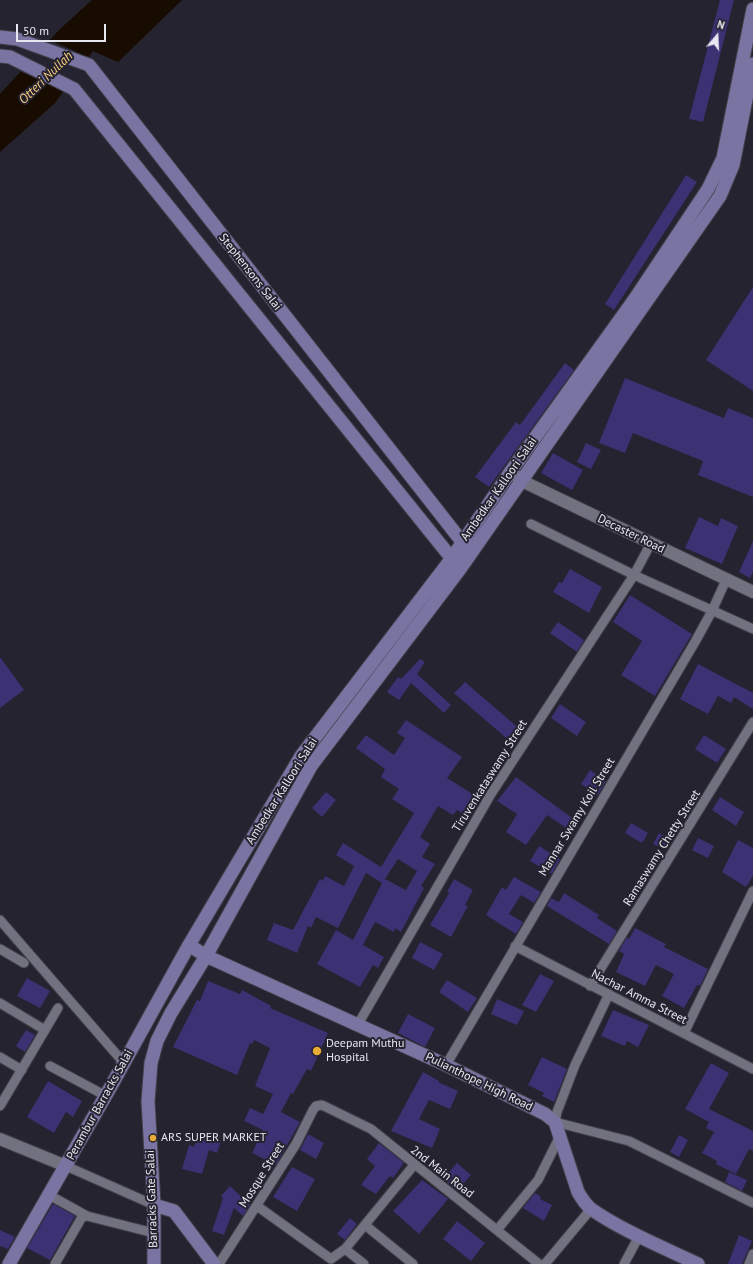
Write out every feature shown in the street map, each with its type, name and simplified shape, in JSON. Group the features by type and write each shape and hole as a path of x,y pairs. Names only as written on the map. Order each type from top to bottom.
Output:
{"main road":[{"name":"Ambedkar Kalloori Salai","path":"206,956 312,766 460,569 468,546 511,471 634,300 708,188 723,158 744,106 753,9"},
{"name":"Stephensons Salai","path":"0,37 17,39 88,65 468,546"},
{"name":"Stephensons Salai","path":"5,57 74,89 460,569"},
{"name":"Ambedkar Kalloori Salai","path":"189,945 301,756 452,558 468,546 522,481 720,196 733,165 753,64"},
{"name":"Pulianthope High Road","path":"189,945 206,956 357,1026 446,1065 536,1109 552,1118 555,1122"},
{"name":"Perambur Barracks Salai","path":"9,1264 106,1096 189,945"},
{"name":"Barracks Gate Salai","path":"154,1264 154,1205 148,1101 151,1063 158,1041 171,1013 206,956"},
{"path":"555,1122 578,1192 583,1201 591,1209 639,1236 698,1264"},
{"path":"154,1205 174,1211 214,1264"}],"street":[{"name":"Decaster Road","path":"511,471 522,481 753,592"},
{"path":"531,524 634,575 753,629"},
{"name":"Tiruvenkataswamy Street","path":"357,1026 491,794 634,575 651,543"},
{"name":"Mannar Swamy Koil Street","path":"446,1065 712,611 726,580"},
{"name":"Ramaswamy Chetty Street","path":"590,986 753,722"},
{"path":"684,1033 753,891"},
{"path":"0,920 124,1063"},
{"name":"Nachar Amma Street","path":"515,946 753,1069"},
{"path":"0,949 24,963"},
{"path":"609,994 575,1065 557,1112 555,1122 629,1141 753,1202"},
{"path":"0,1003 45,1030"},
{"path":"0,1106 58,1008"},
{"path":"0,1057 22,1070"},
{"path":"50,1066 106,1096"},
{"name":"Mosque Street","path":"220,1264 296,1144 313,1110 316,1106 326,1106"},
{"name":"2nd Main Road","path":"326,1106 371,1129 539,1264"},
{"path":"497,1230 538,1180 560,1136"},
{"path":"0,1139 154,1205"},
{"path":"257,1206 331,1259 345,1249 414,1165"},
{"path":"49,1195 87,1216 154,1233"},
{"path":"545,1264 591,1209"},
{"path":"55,1264 82,1217 87,1216"},
{"path":"365,1225 413,1264"},
{"path":"624,1264 639,1236"},
{"path":"345,1249 364,1264"},
{"path":"749,1264 753,1254"}],"water":[{"name":"Otteri Nullah","path":"92,0 182,0 118,62 93,51 55,103 0,152 0,94 60,29"}],"pier":[{"path":"48,39 88,57 84,67 66,92 19,71"}],"building":[{"path":"720,0 734,0 703,122 689,119"},
{"path":"686,175 697,182 614,310 605,304"},
{"path":"753,287 753,391 706,360"},
{"path":"565,363 574,370 489,487 475,477 516,422 520,425"},
{"path":"625,378 724,418 728,408 753,418 753,497 698,475 703,461 633,433 625,453 599,443"},
{"path":"586,443 601,450 591,469 577,462"},
{"path":"553,453 583,470 572,490 541,473"},
{"path":"699,517 718,526 721,518 738,526 722,564 685,548"},
{"path":"753,541 753,572 750,578 739,572"},
{"path":"570,569 602,587 589,613 553,592 559,582 562,583"},
{"path":"630,595 692,634 655,696 621,675 642,641 613,622"},
{"path":"558,622 584,640 577,652 550,633"},
{"path":"0,657 24,690 0,708"},
{"path":"420,659 425,662 417,674 451,705 444,713 411,683 399,700 387,692 398,677 401,679"},
{"path":"698,664 753,693 753,709 734,697 731,703 718,696 708,714 680,699"},
{"path":"465,682 522,731 512,743 454,693"},
{"path":"560,704 586,722 577,736 551,718"},
{"path":"406,720 462,757 447,778 476,796 465,815 457,810 453,815 438,806 420,837 430,844 422,857 435,864 421,886 424,888 401,932 395,928 394,932 375,922 363,945 384,957 378,968 373,965 360,987 317,964 336,930 353,940 382,883 366,873 338,928 316,917 311,928 308,926 297,953 267,940 274,923 293,930 320,879 323,881 325,876 344,886 354,866 336,855 343,843 381,867 414,813 392,799 399,789 381,777 385,769 356,748 366,735 394,755 405,738 397,733","holes":["398,859 417,871 406,890 385,879"]},
{"path":"704,735 726,749 717,763 695,749"},
{"path":"590,770 606,781 598,795 581,784"},
{"path":"516,777 579,823 572,832 547,815 526,845 506,832 517,814 497,801"},
{"path":"326,792 336,800 322,817 312,808"},
{"path":"720,797 744,812 736,826 712,810"},
{"path":"631,823 648,833 642,843 625,833"},
{"path":"659,833 671,839 666,850 653,844"},
{"path":"698,838 714,846 708,858 692,850"},
{"path":"738,840 753,848 753,876 746,887 722,872"},
{"path":"539,846 560,859 552,874 530,861"},
{"path":"514,877 541,892 534,903 521,895 509,914 523,922 516,934 486,915 502,887 506,890"},
{"path":"454,879 473,890 465,905 468,906 451,937 430,925 449,893 447,892"},
{"path":"564,893 599,915 597,918 617,931 609,944 547,906 551,898 559,902"},
{"path":"635,928 666,944 664,947 708,969 700,986 697,985 684,1008 662,996 674,974 656,965 645,986 616,972 624,954 619,951 627,937 629,939"},
{"path":"420,942 443,954 434,970 412,958"},
{"path":"540,974 554,981 536,1012 522,1005"},
{"path":"27,978 50,991 40,1008 17,996"},
{"path":"447,980 477,998 468,1012 439,992"},
{"path":"208,981 240,994 242,990 271,1006 270,1008 328,1033 311,1071 307,1069 293,1094 291,1093 281,1112 300,1122 276,1165 252,1153 263,1130 244,1121 250,1108 263,1114 273,1094 255,1086 270,1048 254,1040 252,1044 250,1043 237,1075 173,1047 197,1000 200,1001"},
{"path":"497,999 524,1011 517,1025 491,1014"},
{"path":"613,1010 649,1025 638,1047 627,1041 625,1046 601,1036"},
{"path":"408,1014 435,1028 425,1047 398,1033"},
{"path":"26,1030 35,1035 25,1052 16,1046"},
{"path":"542,1057 567,1069 554,1102 542,1096 544,1093 528,1085"},
{"path":"711,1063 729,1073 709,1109 753,1131 753,1151 749,1149 736,1174 716,1164 717,1161 702,1153 714,1132 706,1128 709,1122 685,1109"},
{"path":"423,1072 439,1081 438,1082 458,1091 450,1109 429,1100 419,1119 440,1129 432,1148 391,1131"},
{"path":"48,1081 82,1101 73,1117 66,1112 54,1133 27,1117"},
{"path":"199,1133 221,1141 217,1153 209,1150 202,1174 182,1169 189,1145 194,1147"},
{"path":"308,1134 324,1143 316,1159 300,1150"},
{"path":"679,1135 688,1140 679,1157 670,1152"},
{"path":"379,1143 404,1163 393,1178 390,1176 376,1194 361,1185 375,1166 367,1159"},
{"path":"457,1163 471,1175 457,1191 443,1179"},
{"path":"292,1167 315,1179 297,1211 273,1197"},
{"path":"729,1172 747,1180 742,1191 725,1182"},
{"path":"422,1180 448,1199 419,1234 393,1211"},
{"path":"230,1186 250,1205 243,1216 234,1208 224,1235 212,1231 223,1198 221,1196"},
{"path":"535,1193 541,1197 540,1199 552,1205 544,1221 523,1208"},
{"path":"53,1204 75,1216 50,1260 27,1248"},
{"path":"350,1218 357,1224 345,1240 337,1234"},
{"path":"457,1221 485,1243 471,1261 443,1239"},
{"path":"0,1230 15,1237 8,1249 0,1246"},
{"path":"739,1235 752,1241 742,1264 728,1264"}],"place":[{"name":"Deepam Muthu Hospital","path":"317,1051"},
{"name":"ARS SUPER MARKET","path":"153,1138"}]}
